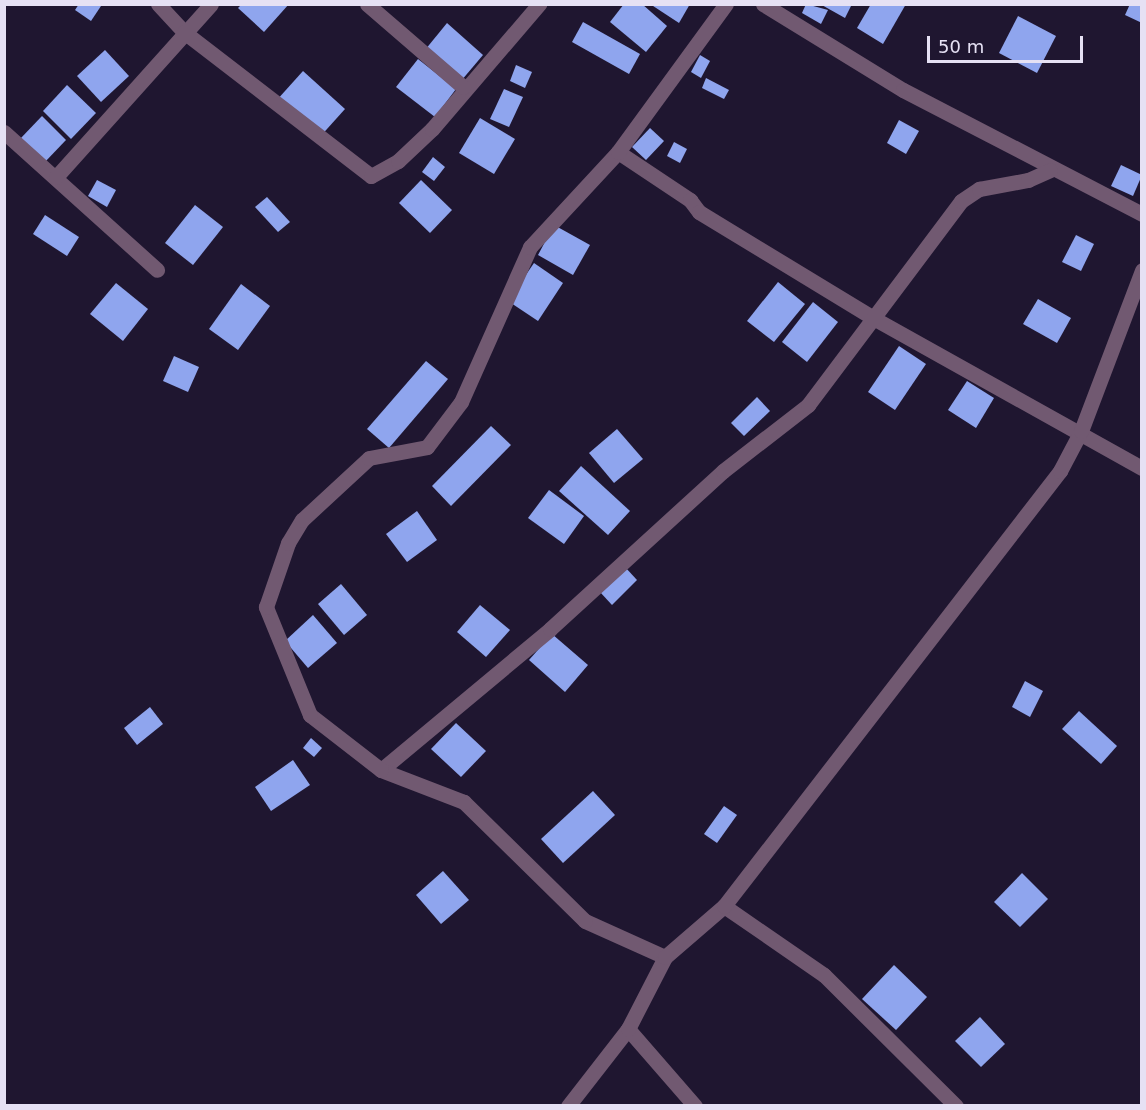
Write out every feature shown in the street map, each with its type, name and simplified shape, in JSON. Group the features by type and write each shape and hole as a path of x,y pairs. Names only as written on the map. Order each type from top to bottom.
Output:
{"street":[{"path":"158,4 184,32 370,176 398,161 432,129 463,87 539,4"},
{"path":"56,177 211,4"},
{"path":"367,4 463,87"},
{"path":"665,957 572,911 450,792 381,770 310,715 298,696 268,620 273,579 302,520 369,458 427,447 461,402 530,247 618,152 726,4"},
{"path":"763,4 903,90 1050,170 1142,214"},
{"path":"4,132 157,270"},
{"path":"618,152 690,200 699,212 875,319 1081,431 1142,468"},
{"path":"381,770 550,628 723,471 808,405 875,319 961,201 979,189 1028,180 1050,170"},
{"path":"568,1106 628,1029 665,957 724,906 980,580 1060,471 1081,431 1142,270"},
{"path":"724,906 824,975 956,1106"},
{"path":"628,1029 695,1106"}],"building":[{"path":"79,4 99,4 101,6 91,21 75,10"},
{"path":"242,4 289,4 264,32 238,8"},
{"path":"624,4 642,4 667,26 646,52 610,22"},
{"path":"650,4 690,4 679,23"},
{"path":"806,4 828,10 821,24 802,13"},
{"path":"820,4 852,4 845,18"},
{"path":"871,4 906,4 883,44 857,28"},
{"path":"1130,4 1142,4 1142,23 1125,15"},
{"path":"1018,16 1056,36 1037,73 999,53"},
{"path":"583,22 640,54 629,74 572,42"},
{"path":"447,23 483,55 461,81 425,50"},
{"path":"105,50 129,76 101,102 77,76"},
{"path":"700,55 710,61 701,78 691,72"},
{"path":"418,59 456,89 435,117 396,87"},
{"path":"516,65 532,72 525,88 510,81"},
{"path":"303,71 345,109 318,139 276,101"},
{"path":"706,78 729,90 724,99 702,88"},
{"path":"67,85 96,113 71,139 43,111"},
{"path":"504,89 523,97 509,127 490,119"},
{"path":"42,116 66,140 44,163 20,139"},
{"path":"480,118 515,139 494,174 459,153"},
{"path":"899,120 919,131 906,154 887,143"},
{"path":"650,128 664,141 646,160 632,147"},
{"path":"674,142 687,149 680,163 667,156"},
{"path":"433,157 445,167 434,181 422,172"},
{"path":"1121,165 1142,175 1133,196 1111,186"},
{"path":"97,180 116,190 107,207 88,196"},
{"path":"421,180 452,210 430,233 399,203"},
{"path":"267,197 290,222 278,232 255,207"},
{"path":"195,205 223,227 193,265 165,243"},
{"path":"45,215 79,237 67,256 33,234"},
{"path":"554,225 590,245 573,275 538,255"},
{"path":"1076,235 1094,244 1081,271 1062,262"},
{"path":"534,263 563,283 538,321 508,301"},
{"path":"778,282 805,304 774,342 747,321"},
{"path":"116,283 148,309 123,341 90,314"},
{"path":"241,284 270,306 238,350 209,329"},
{"path":"1038,299 1071,318 1057,343 1023,324"},
{"path":"813,302 838,322 807,362 782,342"},
{"path":"899,346 926,364 895,410 868,392"},
{"path":"174,356 199,367 188,392 163,381"},
{"path":"426,361 448,379 389,448 367,429"},
{"path":"967,381 994,398 976,428 948,410"},
{"path":"757,397 770,411 744,436 731,423"},
{"path":"491,426 511,445 451,506 432,486"},
{"path":"617,429 643,459 614,483 589,453"},
{"path":"581,466 630,511 608,535 559,491"},
{"path":"549,490 584,516 564,544 528,518"},
{"path":"417,511 437,540 407,562 386,534"},
{"path":"625,567 637,580 612,605 600,592"},
{"path":"341,584 367,615 344,635 318,604"},
{"path":"480,605 510,630 486,657 457,632"},
{"path":"313,615 337,643 308,668 285,641"},
{"path":"552,634 588,665 565,692 529,660"},
{"path":"1025,681 1043,691 1030,717 1012,707"},
{"path":"150,707 163,724 137,745 124,728"},
{"path":"1079,711 1117,746 1101,764 1062,729"},
{"path":"456,723 486,751 461,777 431,749"},
{"path":"311,738 322,748 314,757 303,748"},
{"path":"293,760 310,785 271,811 255,787"},
{"path":"593,791 615,815 563,863 541,839"},
{"path":"724,806 737,815 717,843 704,834"},
{"path":"443,871 469,900 441,924 416,895"},
{"path":"1022,873 1048,899 1020,927 994,902"},
{"path":"894,965 927,997 896,1030 862,999"},
{"path":"980,1017 1005,1044 981,1067 955,1041"}]}
